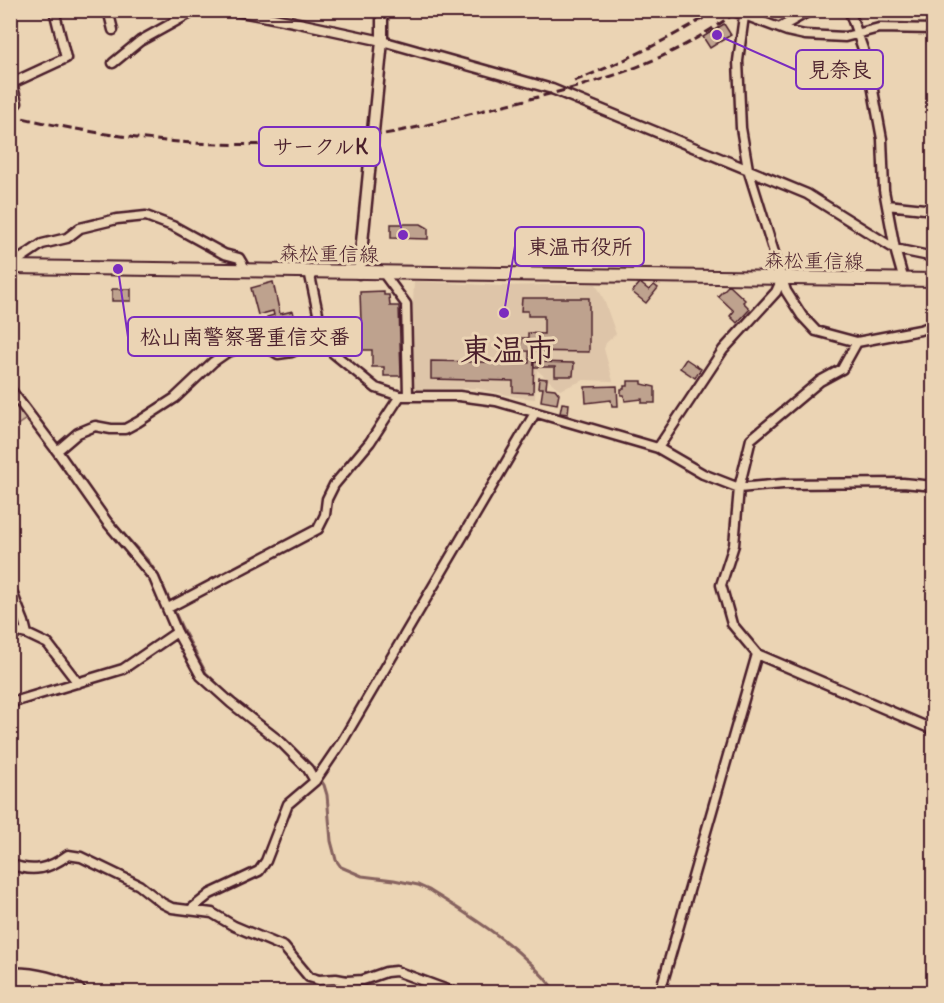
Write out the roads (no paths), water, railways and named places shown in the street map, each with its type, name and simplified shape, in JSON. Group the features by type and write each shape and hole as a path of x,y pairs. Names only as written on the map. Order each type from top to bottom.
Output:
{"highway":[{"path":"10,976 42,978 77,993"},
{"path":"10,989 25,989 43,993"}],"main road":[{"name":"森松重信線","path":"12,267 933,280"}],"street":[{"path":"17,103 11,79 66,58 54,10"},
{"path":"108,10 113,30"},
{"path":"113,63 140,41 196,10"},
{"path":"230,10 382,41 552,89 807,194 895,249 933,258"},
{"path":"359,273 382,41 382,10"},
{"path":"731,10 787,31 805,35 845,37 879,28 933,29"},
{"path":"787,31 781,27 811,10"},
{"path":"849,10 868,63 882,139 887,205 904,281"},
{"path":"744,16 738,61 738,93 748,168 786,291 802,316 816,331 857,342 920,330 933,325"},
{"path":"887,205 933,210"},
{"path":"12,267 42,244 67,238 80,228 117,219 146,216 175,227 224,254 239,258 246,270"},
{"path":"309,271 323,337 333,352 376,387 404,396 459,396 496,401 658,448 703,474 739,488 795,483 903,483 933,486"},
{"path":"168,608 318,529 334,485 404,396 406,304 384,274"},
{"path":"658,448 723,350 776,292 782,279"},
{"path":"57,451 78,433 95,426 125,429 138,422 176,398 213,362 226,353 258,344 278,354 292,352 323,337"},
{"path":"857,342 842,369 820,381 751,439 739,488 734,545 721,585 732,624 757,654 933,730"},
{"path":"10,389 107,522 154,578 177,632 201,676 231,704 282,743 308,769 315,781"},
{"path":"190,910 210,894 259,871 266,861 288,804 315,781 343,740 535,413"},
{"path":"10,587 27,634"},
{"path":"10,630 27,634 48,644 78,683"},
{"path":"10,703 123,669 177,632"},
{"path":"660,993 757,654"},
{"path":"10,864 35,870 61,861 68,855 81,857 139,885 172,908 212,913 234,926 284,947 309,976 319,980 363,980 386,972 396,972 453,993"}],"waterway":[{"path":"10,381 52,437"},
{"path":"77,472 112,521 149,562 159,577 206,673 229,695 289,743 313,768 324,785 327,795 331,841 336,860 341,867 362,876 418,885 429,890 497,935 528,961 556,992"}],"railway":[{"path":"574,81 647,49 717,10"},
{"path":"10,115 100,133 190,143 281,144 372,136 425,125 603,79 658,58 712,29 739,10"}],"place":[{"name":"見奈良","path":"717,35"},
{"name":"サークルK","path":"403,235"},
{"name":"松山南警察署重信交番","path":"118,269"},
{"name":"東温市役所","path":"504,313"}],"district":[{"name":"東温市","path":"508,349"}]}
